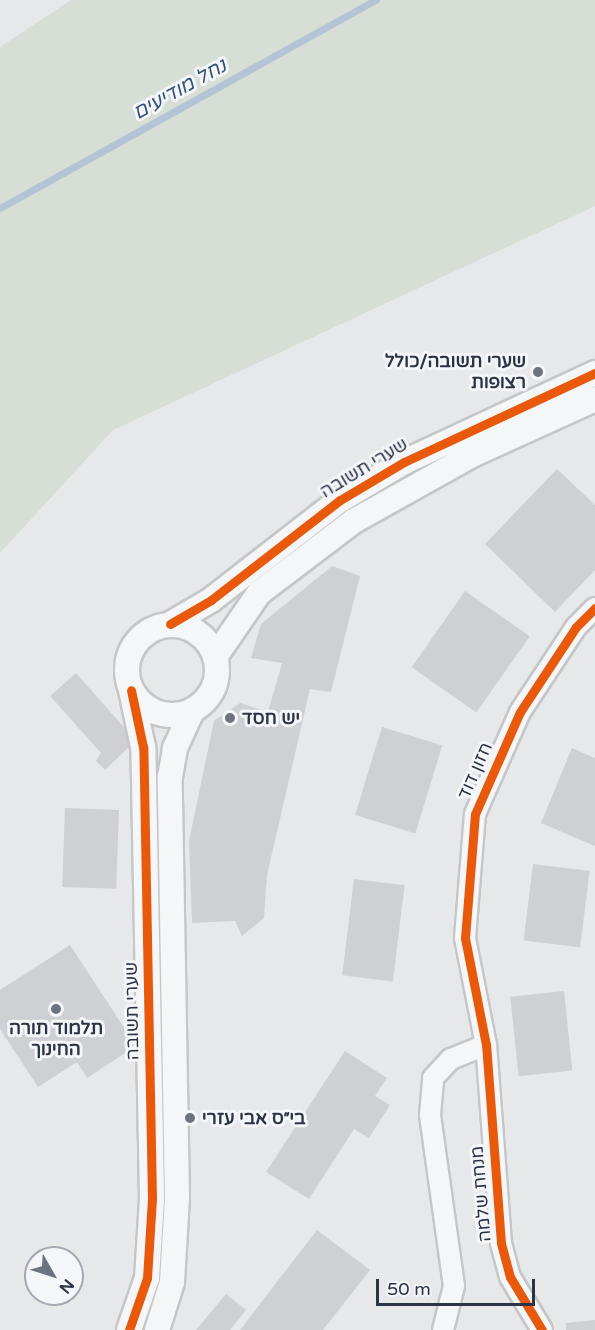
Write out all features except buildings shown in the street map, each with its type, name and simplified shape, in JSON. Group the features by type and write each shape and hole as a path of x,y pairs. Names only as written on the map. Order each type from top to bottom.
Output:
{"street":[{"name":"שערי תשובה","path":"170,624 211,600 340,500 404,462 595,373"},
{"path":"215,657 259,593 354,520 474,454 595,399"},
{"name":"חזון דוד","path":"486,1045 465,938 475,814 520,712 576,627 595,608"},
{"path":"157,1330 172,1282 177,1198 170,777 175,748 192,711 215,685 215,657 202,636 170,624 152,629 129,655 131,690 156,713 192,711"},
{"name":"שערי תשובה","path":"129,1330 147,1278 152,1198 143,747 131,690"},
{"name":"מנחת שלמה","path":"443,1330 454,1286 430,1115 433,1078 451,1059 486,1045 501,1243 510,1277 542,1330"}],"shaded area":[{"path":"71,0 595,0 595,206 113,430 0,553 0,47"}],"waterway":[{"name":"נחל מודיעים","path":"0,208 376,0"}],"cycle path":[{"path":"170,624 211,600 340,500 404,462 595,373"},
{"path":"542,1330 510,1277 501,1243 486,1045 465,938 475,814 520,712 576,627 595,608"},
{"path":"129,1330 147,1278 152,1198 143,747 131,690"}],"place":[{"name":"שערי תשובה/כולל רצופות","path":"538,372"},
{"name":"יש חסד","path":"230,718"},
{"name":"תלמוד תורה החינוך","path":"56,1009"},
{"name":"בי״ס אבי עזרי","path":"190,1118"}]}
